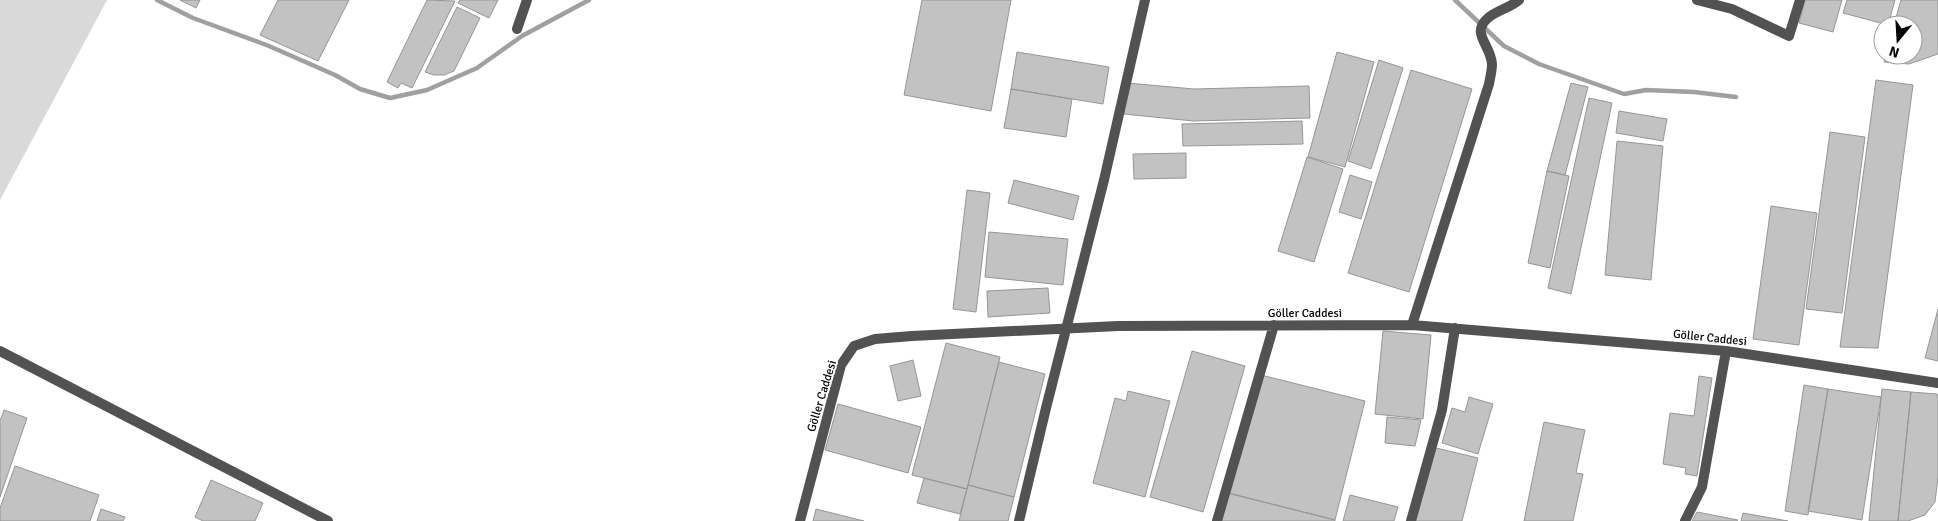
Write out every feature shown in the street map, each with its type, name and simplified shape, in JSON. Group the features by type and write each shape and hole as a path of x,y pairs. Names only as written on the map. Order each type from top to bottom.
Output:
{"street":[{"path":"517,29 527,0"},
{"path":"1019,521 1104,180 1145,0"},
{"path":"1412,325 1489,84 1492,64 1486,44 1479,32 1484,21 1519,0"},
{"path":"1697,0 1732,9 1789,36 1800,0"},
{"path":"1217,521 1274,325"},
{"name":"Göller Caddesi","path":"800,521 841,365 854,346 875,339 1118,326 1412,325 1726,352 1938,383"},
{"path":"1412,521 1442,410 1455,328"},
{"path":"0,351 328,521"},
{"path":"1685,521 1702,487 1726,352"}],"shaded area":[{"path":"0,0 107,0 0,200"}],"building":[{"path":"180,0 200,0 196,8"},
{"path":"278,0 349,0 318,61 260,35"},
{"path":"427,0 455,1 412,88 401,83 398,88 387,82"},
{"path":"460,0 498,0 489,18 458,3"},
{"path":"922,0 1011,0 991,111 904,95"},
{"path":"1805,0 1842,0 1833,32 1799,23"},
{"path":"1847,0 1895,0 1891,15 1873,15 1873,21 1843,13"},
{"path":"1901,0 1938,0 1938,54 1923,59 1923,15 1897,15"},
{"path":"457,7 480,18 454,71 444,75 434,75 425,72"},
{"path":"1017,52 1109,67 1103,104 1011,89"},
{"path":"1337,52 1374,62 1345,167 1308,157"},
{"path":"1379,60 1403,68 1371,169 1348,161"},
{"path":"1411,70 1472,89 1409,292 1348,273"},
{"path":"1876,80 1913,85 1878,348 1840,347"},
{"path":"1127,83 1194,89 1309,86 1310,118 1193,121 1124,114"},
{"path":"1571,83 1588,87 1565,175 1547,171"},
{"path":"1011,89 1072,99 1066,137 1004,128"},
{"path":"1589,98 1612,103 1571,294 1548,288"},
{"path":"1619,111 1667,119 1663,141 1616,133"},
{"path":"1302,121 1303,144 1183,146 1182,124"},
{"path":"1830,132 1865,137 1842,313 1806,309"},
{"path":"1617,141 1663,146 1651,280 1605,275"},
{"path":"1186,153 1186,178 1134,179 1133,154"},
{"path":"1307,157 1343,169 1314,262 1278,251"},
{"path":"1547,171 1569,176 1550,268 1528,263"},
{"path":"1350,175 1372,182 1361,219 1339,212"},
{"path":"1014,180 1079,196 1073,220 1008,203"},
{"path":"967,190 990,193 976,312 953,309"},
{"path":"1771,206 1817,213 1799,345 1753,339"},
{"path":"989,232 1068,239 1063,285 985,277"},
{"path":"1048,288 1050,313 988,317 987,291"},
{"path":"1938,309 1938,361 1925,358"},
{"path":"1383,331 1431,335 1423,419 1375,414"},
{"path":"946,343 1000,357 967,489 912,475"},
{"path":"1192,351 1245,366 1203,512 1150,497"},
{"path":"913,360 921,396 898,401 890,366"},
{"path":"999,362 1045,374 1014,497 968,485"},
{"path":"1261,375 1365,401 1335,520 1228,493"},
{"path":"1699,376 1712,378 1697,476 1685,474 1686,468 1663,464 1670,413 1694,416"},
{"path":"1804,385 1828,389 1808,515 1785,511"},
{"path":"1828,389 1881,397 1862,520 1808,511"},
{"path":"1882,389 1911,392 1898,521 1869,521"},
{"path":"1128,391 1170,401 1145,497 1093,483 1115,398 1126,401"},
{"path":"1911,392 1937,394 1938,397 1938,477 1935,502 1925,515 1908,521 1898,521"},
{"path":"1469,397 1493,404 1478,454 1442,443 1452,408 1465,412"},
{"path":"838,404 921,427 908,473 825,450"},
{"path":"4,410 27,418 0,497 0,421"},
{"path":"1387,417 1421,420 1415,446 1385,443"},
{"path":"1544,422 1585,430 1576,473 1583,474 1573,521 1524,521"},
{"path":"1432,447 1478,458 1462,521 1414,521"},
{"path":"15,466 99,495 90,521 0,521 0,508"},
{"path":"924,478 967,489 960,514 917,503"},
{"path":"211,480 263,503 255,521 203,521 195,517"},
{"path":"968,485 1014,497 1008,521 959,521"},
{"path":"1228,493 1335,520 1335,521 1221,521"},
{"path":"1350,495 1398,507 1394,521 1343,521"},
{"path":"101,509 125,517 123,521 97,521"},
{"path":"816,509 864,521 813,521"},
{"path":"1697,512 1738,520 1692,521"},
{"path":"1743,513 1788,521 1741,521"}],"waterway":[{"path":"157,0 193,18 269,46 335,75 360,89 390,98 427,90 477,68 522,36 589,0"},
{"path":"1455,0 1504,46 1539,64 1624,94 1646,90 1694,92 1736,97"}]}
